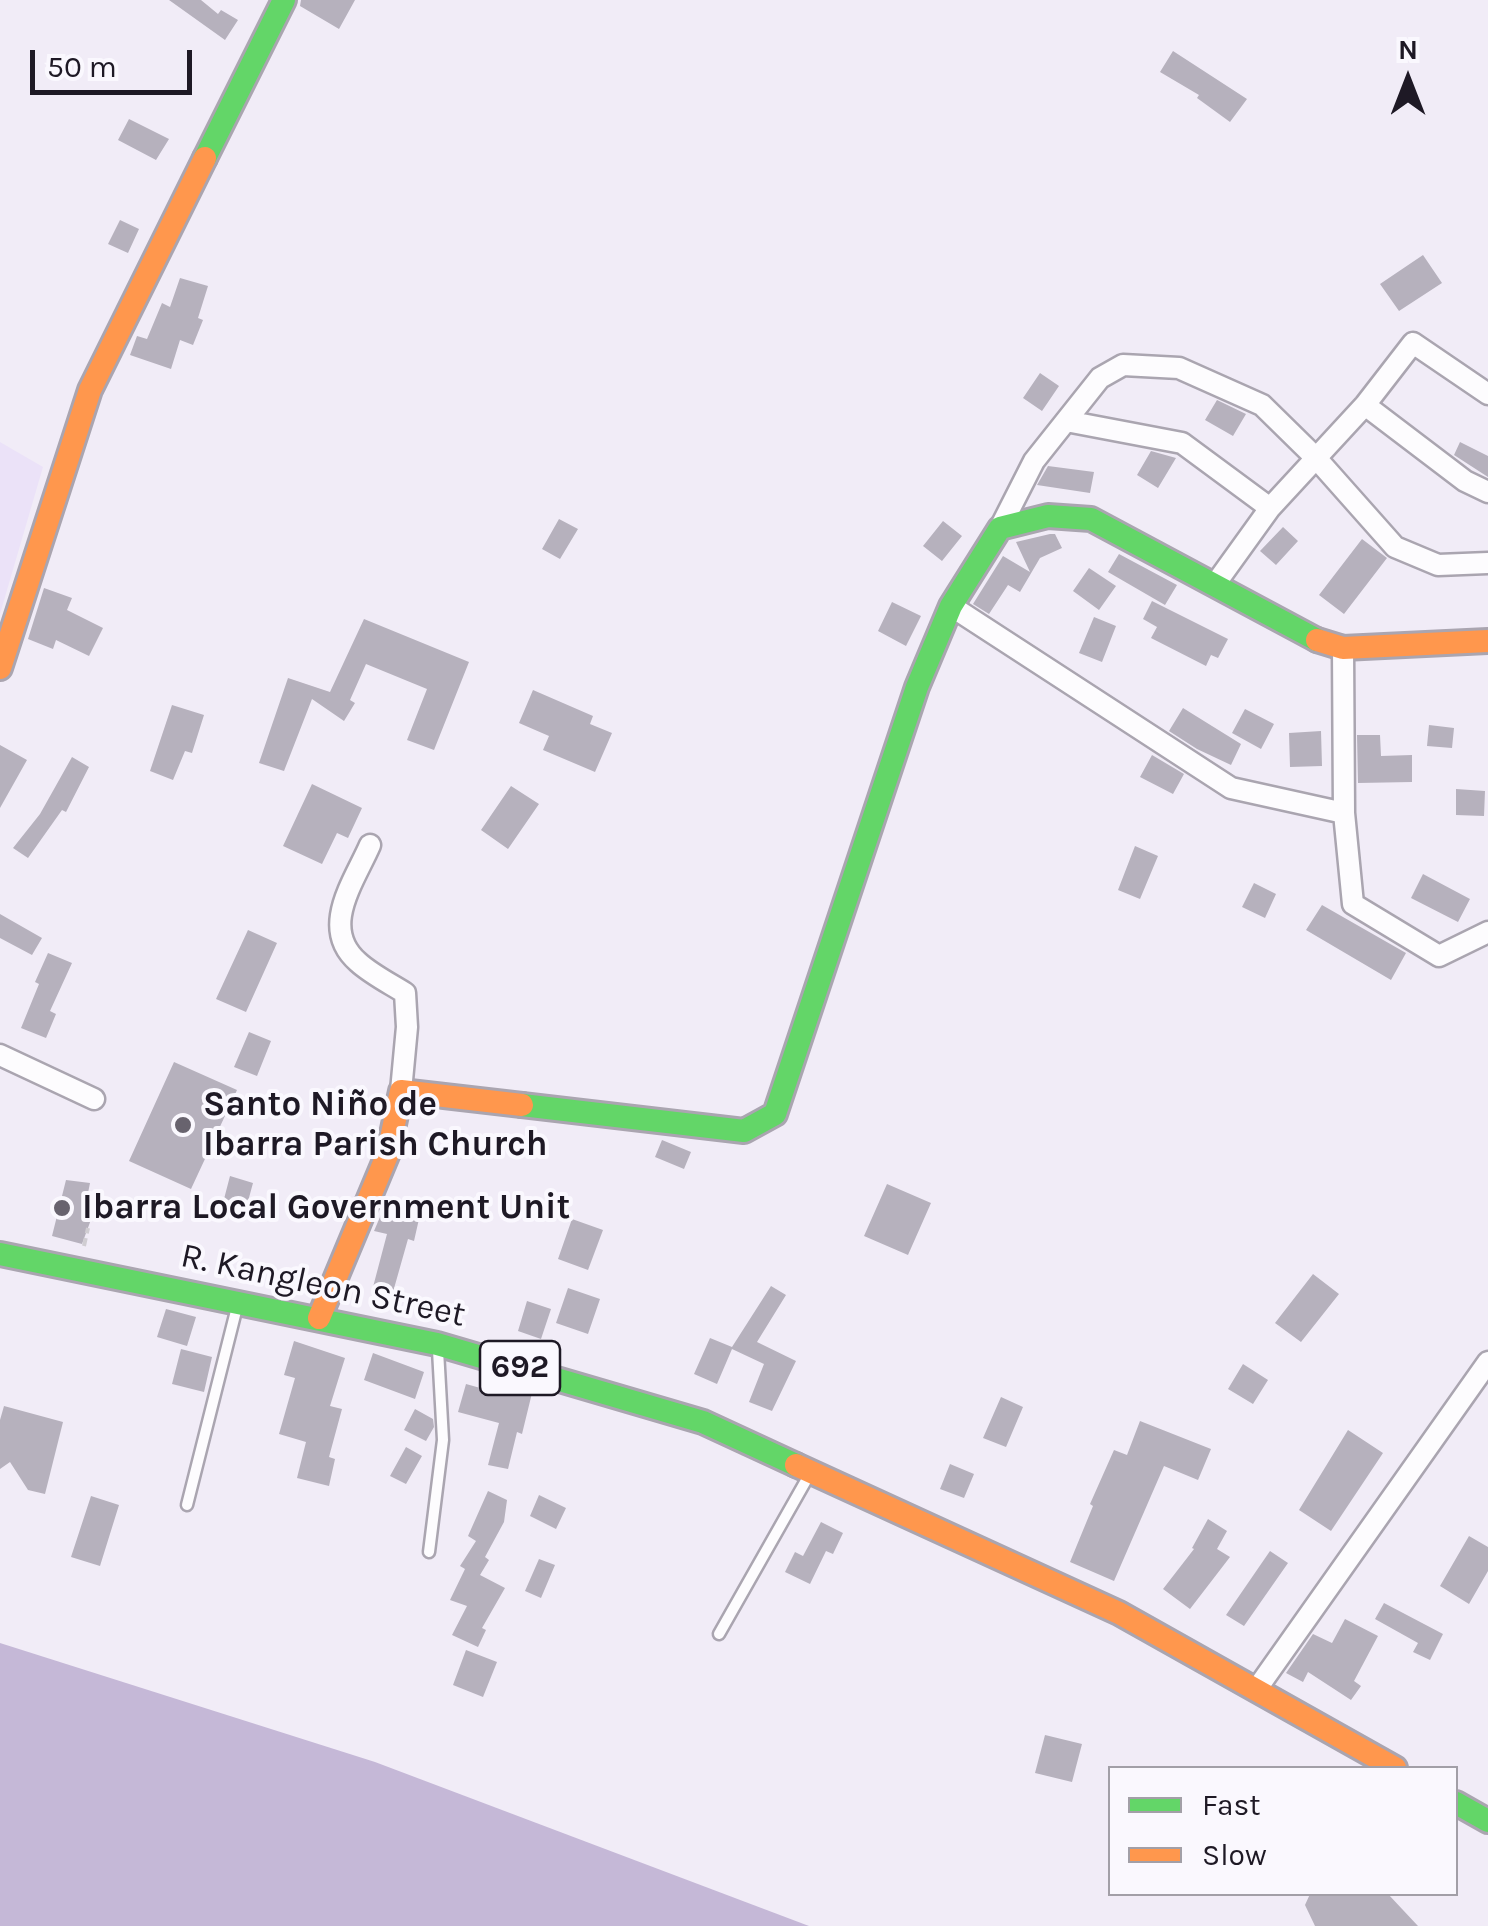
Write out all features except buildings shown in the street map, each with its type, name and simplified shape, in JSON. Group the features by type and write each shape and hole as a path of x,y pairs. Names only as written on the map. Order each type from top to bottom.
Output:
{"street":[{"path":"0,668 90,390 284,0"},
{"path":"1216,584 1270,508 1365,406 1413,344 1488,394"},
{"path":"401,1091 744,1131 775,1114 917,687 951,606 1000,528 1034,461 1100,378 1123,365 1179,368 1262,406 1316,458 1395,547 1438,565 1488,563"},
{"path":"1365,406 1464,481 1488,492"},
{"path":"1066,421 1182,443 1270,508"},
{"path":"1000,528 1048,516 1091,519 1320,642 1343,648 1488,641"},
{"path":"951,606 1231,788 1344,812"},
{"path":"1343,648 1344,812 1352,904 1438,956 1488,932"},
{"path":"319,1318 388,1153 401,1091 407,1026 405,993 355,960 338,931 340,913 370,845"},
{"path":"0,1056 94,1099"},
{"name":"R. Kangleon Street","path":"0,1254 437,1344 703,1422 1057,1583 1256,1690"},
{"path":"1256,1690 1488,1362"},
{"name":"692","path":"1256,1690 1391,1766"},
{"path":"1458,1803 1488,1821"}],"lane":[{"path":"187,1505 238,1302"},
{"path":"429,1552 443,1440 437,1344"},
{"path":"718,1634 811,1472"}],"path":[{"path":"84,1246 88,1228"}],"shaded area":[{"path":"0,442 43,467 0,614"},
{"path":"0,1643 375,1762 809,1926 0,1926"}],"traffic: fast":[{"path":"205,158 284,0"},
{"path":"522,1105 744,1131 775,1114 917,687 951,606 1000,528 1048,516 1091,519 1317,640"},
{"path":"0,1254 437,1344 703,1422 796,1465"},
{"path":"1458,1804 1488,1821"}],"traffic: slow":[{"path":"0,668 90,390 205,158"},
{"path":"1317,640 1343,648 1488,641"},
{"path":"319,1318 388,1153 401,1091 522,1105"},
{"path":"796,1465 1119,1613 1391,1766"}],"place":[{"name":"Santo Niño de Ibarra Parish Church","path":"183,1125"},
{"name":"Ibarra Local Government Unit","path":"62,1208"}]}
